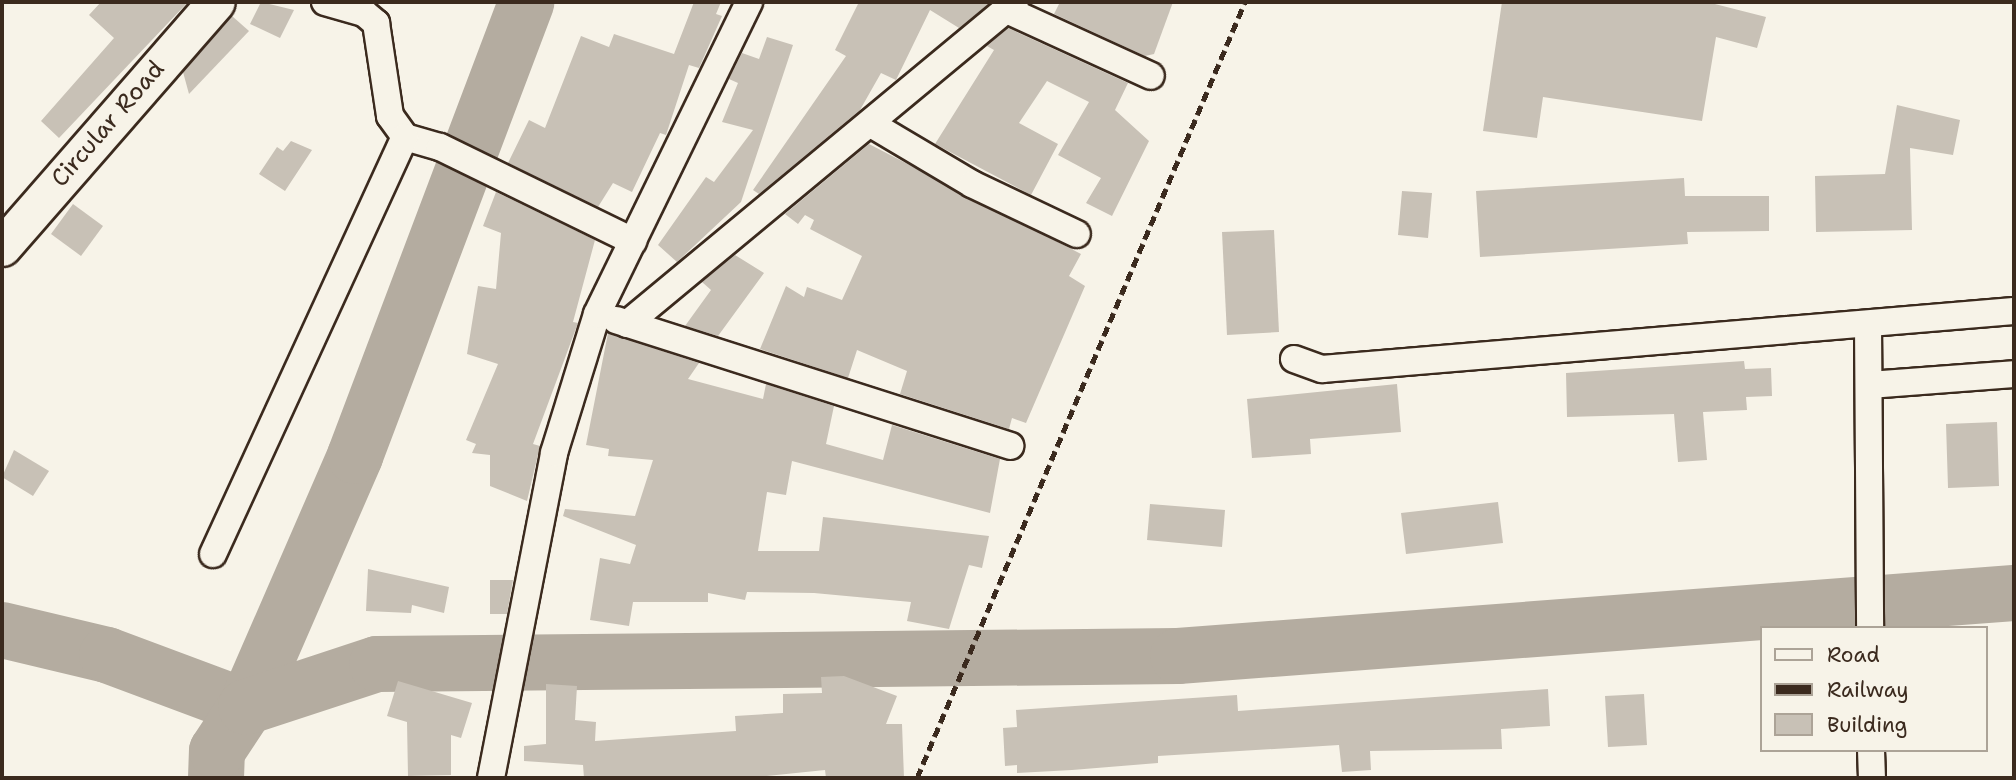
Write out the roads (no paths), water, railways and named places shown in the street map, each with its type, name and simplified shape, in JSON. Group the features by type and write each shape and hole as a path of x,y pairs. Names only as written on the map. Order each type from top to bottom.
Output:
{"main road":[{"name":"Circular Road","path":"2,247 216,2"}],"street":[{"path":"325,2 375,10 383,44 390,116 405,137 440,147 633,241"},
{"path":"492,778 554,453 597,314 749,2"},
{"path":"627,324 1011,6 1151,76"},
{"path":"871,124 972,184 1077,234"},
{"path":"213,554 405,137"},
{"path":"1294,359 1322,369 2014,311"},
{"path":"597,314 1010,446"},
{"path":"1868,324 1870,626"},
{"path":"1869,385 2014,374"},
{"path":"1871,752 1872,778"}],"waterway":[{"path":"2,630 107,655 246,707 355,456 527,2"},
{"path":"216,778 217,751 246,707 377,664 1178,656 2014,593"}],"railway":[{"path":"917,778 1245,2"}]}
